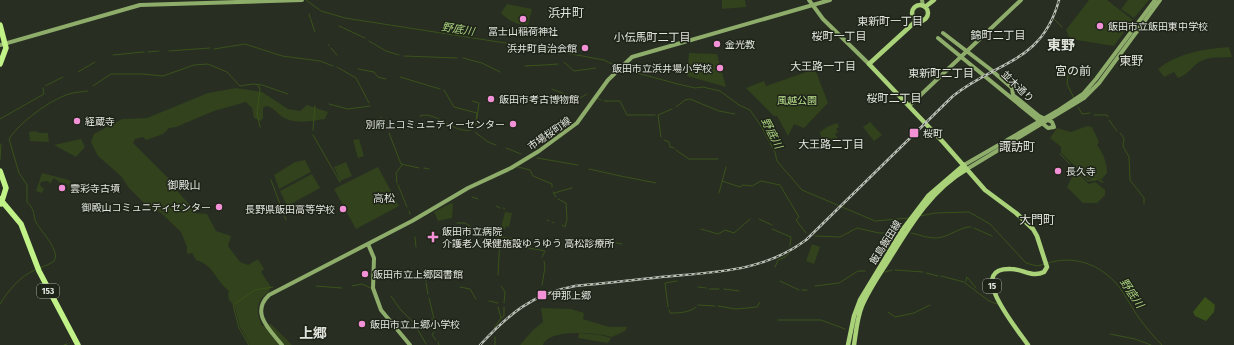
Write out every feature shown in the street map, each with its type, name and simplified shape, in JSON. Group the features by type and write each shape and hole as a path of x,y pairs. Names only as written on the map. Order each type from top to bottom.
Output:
{"highway":[{"path":"0,26 4,55 0,64"},
{"name":"153","path":"0,171 6,188 1,202 13,216 24,234 40,274 78,345"}],"main road":[{"path":"914,21 913,10 932,2"},
{"path":"869,64 914,21 925,20 928,15 923,5"},
{"name":"15","path":"869,64 966,167 991,196 1016,213 1037,236 1047,267 1042,273 1033,275 1013,269 1004,269 996,273 992,278 995,296 1028,345"},
{"name":"飯島飯田線","path":"848,345 854,316 860,300 905,229 927,199 940,190 966,167"},
{"name":"飯島飯田線","path":"854,345 858,317 865,300 905,229"}],"street":[{"path":"3,45 140,4 301,0"},
{"path":"809,0 812,5 869,64"},
{"name":"市場桜町線","path":"282,345 262,318 261,309 265,300 277,291 368,244 468,188 511,168 559,137 582,119 603,86 627,60 673,44 830,0"},
{"path":"909,106 1021,0"},
{"path":"966,167 1047,119 1071,103 1088,88 1155,0"},
{"path":"1047,119 1077,103 1095,88 1160,0"},
{"name":"並木通り","path":"944,32 1012,88 1013,95 1039,116 1047,119"},
{"name":"並木通り","path":"938,38 1042,122"},
{"path":"1042,122 1049,129 1052,128 1054,125 1047,119"},
{"path":"368,244 374,258 373,288 381,310 410,345"}],"green space":[{"path":"722,0 745,0 746,7 722,9"},
{"name":"飯田市立飯田東中学校","path":"1089,0 1107,0 1133,20 1114,46 1070,39 1066,30"},
{"path":"1128,0 1149,0 1134,18 1121,9"},
{"path":"507,4 532,9 528,25 513,22 501,13"},
{"path":"1229,47 1232,57 1205,59 1198,63 1185,75 1178,78 1174,72 1164,77 1158,69 1174,59 1192,53"},
{"path":"689,53 717,54 726,87 687,76"},
{"name":"風越公園","path":"815,69 828,103 804,128 794,124 788,136 777,116 774,116 746,88 764,81 766,86"},
{"path":"236,88 262,92 288,109 300,111 307,105 328,112 325,119 292,121 286,119 273,109 266,106 263,108 263,118 261,121 254,118 252,108 246,102 214,111 176,127 169,128 163,134 146,140 143,137 135,139 133,143 172,182 176,190 189,204 194,213 207,214 216,231 231,236 228,246 240,262 248,265 258,259 264,269 261,272 271,287 262,298 258,306 258,313 262,326 271,324 292,345 250,345 240,327 234,305 229,300 229,291 207,266 196,260 192,253 187,253 187,247 181,232 160,212 150,209 129,188 121,176 98,156 91,142 94,134 122,119 147,118 208,93"},
{"path":"870,122 882,135 874,141 863,127"},
{"path":"837,123 839,127 836,129 838,132 835,134 838,139 828,143 824,137 821,137 820,132"},
{"path":"1087,126 1092,127 1099,142 1097,145 1103,154 1105,161 1107,173 1101,180 1098,178 1095,181 1087,178 1061,153 1061,147 1050,138 1057,128 1071,132"},
{"path":"35,131 40,133 48,133 49,142 30,141 29,132"},
{"path":"81,139 85,147 76,157 54,145"},
{"path":"359,139 364,156 358,158 353,140"},
{"path":"305,160 311,172 279,189 274,175 295,162"},
{"path":"346,162 352,176 340,181 334,167"},
{"path":"378,167 399,206 356,229 334,189"},
{"path":"42,173 69,180 73,190 69,190 67,184 59,182 54,178 50,184 48,181 41,182 40,185 44,189 42,193 36,191"},
{"path":"1077,173 1089,184 1095,182 1105,190 1105,195 1097,203 1083,203 1067,187 1072,177"},
{"path":"312,174 320,188 287,206 280,191"},
{"path":"451,203 453,204 452,218 438,221 434,212"},
{"path":"505,212 512,213 509,227 506,226 505,229 501,228"},
{"path":"812,244 820,247 814,264 806,261"},
{"path":"541,308 571,309 584,313 583,319 609,327 627,327 625,331 612,337 596,334 574,333 554,336 547,340 543,345 520,345 533,330 543,322"},
{"path":"579,333 600,335 611,338 608,343 578,338"}],"shaded area":[{"path":"1205,297 1215,305 1214,312 1206,321 1195,316 1193,312"}],"waterway":[{"name":"野底川","path":"306,0 321,11 345,18 550,50 604,60 620,68"},
{"path":"309,14 315,32"},
{"path":"1054,19 1062,27"},
{"path":"339,26 365,38"},
{"path":"369,41 386,51 399,55"},
{"path":"214,49 245,44 282,56 320,61 333,66"},
{"path":"169,51 210,48"},
{"path":"331,48 337,55"},
{"path":"148,52 159,51"},
{"path":"113,55 144,52"},
{"path":"404,56 457,58"},
{"path":"463,58 482,63 500,72"},
{"path":"78,72 95,62"},
{"path":"564,62 574,71 596,68"},
{"path":"93,86 111,74 143,74 163,76 194,65 208,64 227,72 240,86 253,84 262,85 288,94"},
{"path":"545,65 558,64"},
{"path":"525,66 544,65"},
{"path":"337,67 356,78 369,103"},
{"path":"1069,67 1067,84 1074,98"},
{"path":"358,69 374,72 378,77 386,79"},
{"name":"野底川","path":"622,69 695,88 703,87 720,91 739,105 750,110 761,126 775,152 777,161 802,190 875,221 909,218"},
{"path":"45,86 63,77"},
{"path":"400,77 440,89"},
{"path":"258,85 260,89 257,113 260,127"},
{"path":"0,119 44,94 43,88"},
{"path":"552,89 569,96 580,98 587,94"},
{"path":"444,90 454,107 477,113 476,121"},
{"path":"40,268 54,261 55,252 50,242 37,224 33,211 27,202 27,185 19,173 9,139 14,132 36,112 53,101 69,94 88,91"},
{"path":"597,98 601,100"},
{"path":"676,107 685,100 690,99 719,111 735,114"},
{"path":"472,101 479,103 476,125"},
{"path":"604,101 620,101 627,115 655,115"},
{"path":"329,104 348,109 370,106"},
{"path":"313,130 315,106"},
{"path":"1078,107 1082,114 1090,113"},
{"path":"661,137 658,115 672,109"},
{"path":"1094,115 1107,115 1108,117"},
{"path":"420,116 432,116 458,129 471,130"},
{"path":"1109,120 1117,131"},
{"path":"383,121 386,125"},
{"path":"475,132 488,142 496,145"},
{"path":"389,133 401,164 419,168"},
{"path":"1120,133 1124,138 1123,146 1129,157 1130,180 1144,198 1144,204"},
{"path":"313,135 340,182"},
{"path":"664,140 669,142 670,147 674,148"},
{"path":"0,160 1,144"},
{"path":"506,148 521,154"},
{"path":"676,150 689,159 718,159"},
{"path":"1060,154 1070,164"},
{"path":"537,158 578,165"},
{"path":"397,183 396,173 402,165"},
{"path":"518,167 530,170 533,176 552,184 552,187"},
{"path":"719,193 726,167"},
{"path":"1073,167 1088,181 1097,179 1103,182"},
{"path":"424,168 429,169"},
{"path":"589,169 625,177"},
{"path":"626,177 656,183"},
{"path":"271,180 286,220"},
{"path":"722,181 740,187 743,185 752,186 761,181 780,185 799,217 796,220 806,233"},
{"path":"398,185 407,207"},
{"path":"554,193 572,188"},
{"path":"553,192 556,197"},
{"path":"472,197 478,199"},
{"path":"558,199 566,203 567,219 565,227 562,225"},
{"path":"496,206 500,208"},
{"name":"野底川","path":"920,216 935,213 969,212 990,224 1026,263 1037,266 1045,264"},
{"path":"701,229 718,234 725,230 734,233 750,219"},
{"path":"759,219 772,225"},
{"path":"457,223 465,223 479,232 500,237 498,275"},
{"path":"911,233 926,237 938,238 964,228 971,227"},
{"path":"815,236 840,237 857,228 879,233 897,233"},
{"path":"974,228 992,236"},
{"path":"772,229 791,237 790,246"},
{"path":"415,237 416,247"},
{"path":"501,237 516,239 520,243"},
{"path":"611,242 622,244"},
{"path":"524,247 545,251 542,257"},
{"path":"775,267 778,260 785,257 789,253"},
{"name":"野底川","path":"1048,263 1069,260 1079,261 1089,264 1107,275 1115,282 1139,318 1162,345"},
{"path":"542,285 545,267 544,261"},
{"path":"0,304 15,284 24,276 35,270"},
{"path":"885,272 892,270"},
{"path":"895,270 923,272"},
{"path":"815,286 839,283 858,271 865,271"},
{"path":"425,272 426,281"},
{"path":"926,273 938,276"},
{"path":"941,276 964,282 989,301 997,304"},
{"path":"966,281 967,277 976,288"},
{"path":"668,307 665,283 677,281"},
{"path":"780,281 799,290"},
{"path":"426,283 428,294"},
{"path":"352,286 362,284 371,288"},
{"path":"316,286 342,288"},
{"path":"501,286 505,292 504,303"},
{"path":"249,345 239,328 233,305 255,290 273,287"},
{"path":"460,287 470,289 476,299"},
{"path":"698,287 706,288"},
{"path":"709,289 719,289"},
{"path":"724,289 739,291"},
{"path":"802,290 807,290"},
{"path":"391,296 400,309 414,323 426,344"},
{"path":"429,298 434,319"},
{"path":"489,301 498,303"},
{"path":"718,306 736,309 757,307 760,302"},
{"path":"698,305 715,306"},
{"path":"888,312 895,317 914,313 930,305"},
{"path":"494,328 501,318 498,307"},
{"path":"501,318 504,316 504,307"},
{"path":"669,310 670,313 680,313 687,312 696,307"},
{"path":"432,319 433,326"},
{"path":"778,320 821,320 845,329"},
{"path":"434,332 432,335 436,340"},
{"path":"1110,334 1135,339 1151,345"},
{"path":"495,337 495,345"}],"railway":[{"path":"480,345 511,315 522,307 546,294 575,286 708,273 742,268 759,264 791,250 806,240 953,96 969,84 1030,49 1041,37 1051,21 1059,0"}],"place":[{"name":"冨士山稲荷神社","path":"523,19"},
{"name":"飯田市立飯田東中学校","path":"1100,26"},
{"name":"金光教","path":"717,44"},
{"name":"浜井町自治会館","path":"585,48"},
{"name":"飯田市立浜井場小学校","path":"720,68"},
{"name":"飯田市考古博物館","path":"491,99"},
{"name":"経蔵寺","path":"77,121"},
{"name":"別府上コミュニティーセンター","path":"513,124"},
{"name":"桜町","path":"914,133"},
{"name":"長久寺","path":"1058,171"},
{"name":"雲彩寺古墳","path":"62,188"},
{"name":"御殿山コミュニティセンター","path":"219,207"},
{"name":"長野県飯田高等学校","path":"343,209"},
{"name":"飯田市立病院 介護老人保健施設ゆうゆう 高松診療所","path":"433,237"},
{"name":"飯田市立上郷図書館","path":"365,274"},
{"name":"伊那上郷","path":"542,295"},
{"name":"飯田市立上郷小学校","path":"362,324"}],"district":[{"name":"浜井町","path":"566,13"},
{"name":"東新町一丁目","path":"890,21"},
{"name":"錦町二丁目","path":"998,35"},
{"name":"桜町一丁目","path":"839,36"},
{"name":"小伝馬町二丁目","path":"652,37"},
{"name":"東野","path":"1061,45"},
{"name":"東野","path":"1131,61"},
{"name":"大王路一丁目","path":"823,66"},
{"name":"宮の前","path":"1073,71"},
{"name":"東新町二丁目","path":"941,73"},
{"name":"桜町二丁目","path":"894,98"},
{"name":"大王路二丁目","path":"831,144"},
{"name":"諏訪町","path":"1017,147"},
{"name":"御殿山","path":"184,185"},
{"name":"高松","path":"384,198"},
{"name":"大門町","path":"1037,220"},
{"name":"上郷","path":"313,333"}]}
